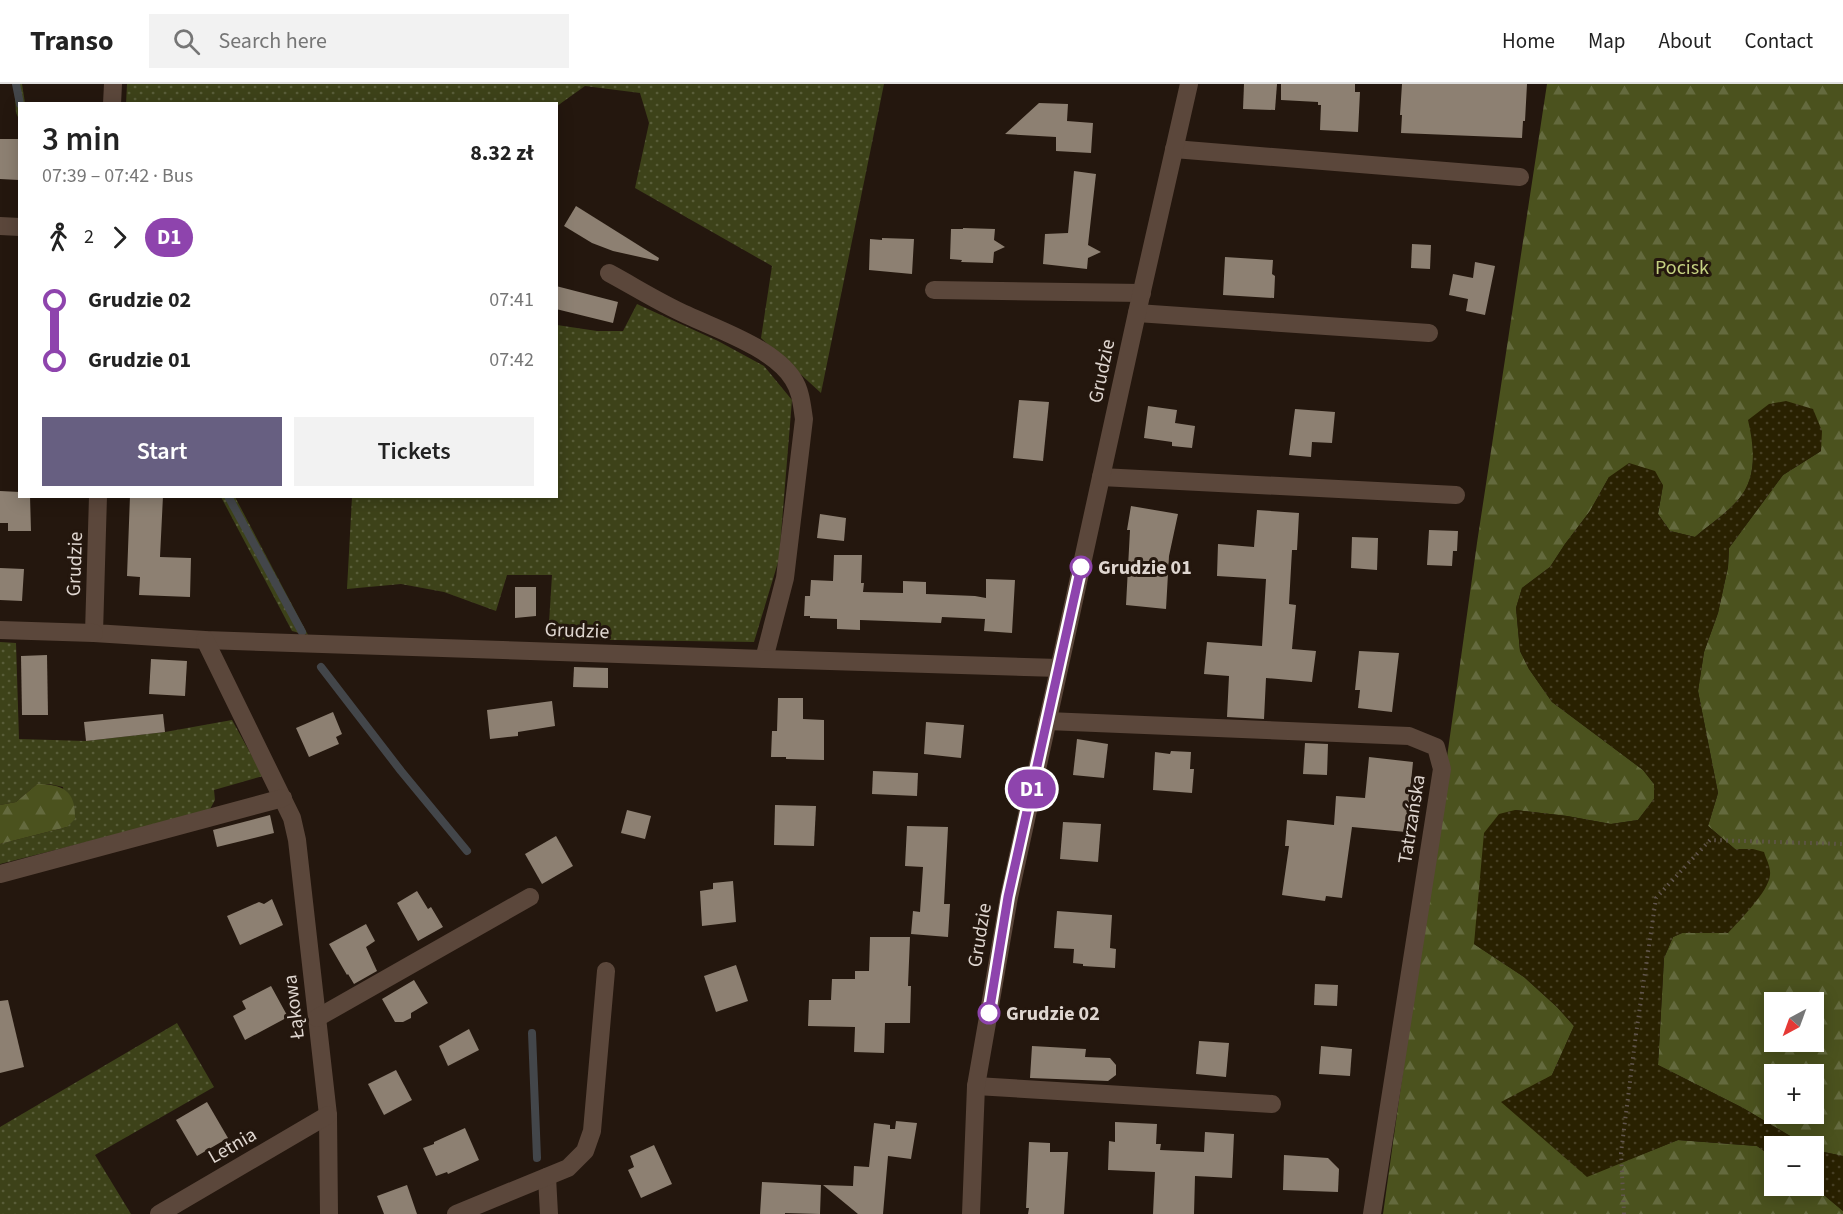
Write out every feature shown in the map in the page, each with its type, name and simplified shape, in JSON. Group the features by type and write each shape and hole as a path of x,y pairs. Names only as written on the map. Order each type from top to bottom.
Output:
{"street":[{"path":"112,102 113,84"},
{"name":"Grudzie","path":"971,1214 976,1086 1008,897 1189,84"},
{"path":"1174,149 1520,177"},
{"path":"0,226 18,227"},
{"path":"609,273 686,315 737,336 777,362 794,380 801,400 804,419 785,578 764,659"},
{"path":"934,290 1142,293"},
{"path":"1137,313 1430,333"},
{"path":"1101,477 1456,495"},
{"name":"Grudzie","path":"94,633 98,498"},
{"name":"Grudzie","path":"0,630 205,640 1059,668"},
{"name":"Łąkowa","path":"205,640 283,798 292,818 297,840 328,1115 329,1214"},
{"name":"Tatrzańska","path":"1047,721 1409,736 1436,747 1442,769 1372,1214"},
{"path":"0,874 283,798"},
{"path":"317,1018 530,897"},
{"path":"456,1214 568,1168 585,1152 592,1131 606,971"},
{"path":"976,1086 1272,1104"},
{"name":"Letnia","path":"159,1214 328,1115"},
{"path":"547,1177 549,1214"}],"path":[{"path":"1624,1214 1621,1153 1656,898 1710,840 1843,843"}],"green space":[{"path":"14,84 22,84 25,102 18,102 18,117"},
{"path":"127,84 884,84 821,393 761,338 772,266 635,188 649,123 640,93 585,86 558,105 558,102 126,102"},
{"name":"Pocisk","path":"1547,84 1843,84 1843,1156 1824,1152 1824,1136 1790,1136 1770,1124 1824,1124 1824,1064 1764,1064 1764,1120 1658,1065 1664,958 1673,937 1682,933 1728,933 1753,849 1735,849 1708,826 1718,793 1698,691 1704,652 1718,613 1728,567 1729,548 1783,475 1821,451 1749,420 1753,462 1749,482 1738,500 1695,537 1670,531 1658,514 1663,485 1609,477 1590,511 1550,567 1522,588 1516,608 1520,651 1529,669 1552,702 1643,770 1654,784 1654,799 1638,820 1611,824 1515,810 1474,944 1524,977 1574,1026 1552,1075 1587,1176 1678,1140 1757,1146 1764,1151 1764,1196 1824,1195 1843,1211 1843,1214 1383,1214 1477,543"},
{"path":"637,304 718,341 764,366 792,400 779,559 754,642 548,639 552,575 507,575 496,611 444,592 401,584 347,589 352,498 558,498 558,325 597,331 623,331"},
{"path":"222,498 236,498 308,635 292,631"},
{"path":"0,642 16,643 19,739 86,741 165,732 232,720 263,776 214,790 215,800 209,811 0,864 0,844 67,827 63,787 37,784 16,802 0,805"},
{"path":"37,784 54,785 66,791 73,801 75,819 67,827 0,844 0,805 16,802"},
{"path":"177,1023 214,1087 95,1155 131,1214 0,1214 0,1127"}],"sand":[{"path":"1786,401 1813,409 1822,431 1821,451 1783,475 1729,548 1728,567 1718,613 1704,652 1698,691 1718,793 1708,826 1735,849 1753,849 1764,852 1770,875 1765,889 1728,933 1682,933 1673,937 1664,958 1658,1065 1743,1108 1764,1120 1764,1124 1770,1124 1790,1136 1764,1136 1764,1151 1757,1146 1678,1140 1587,1177 1501,1102 1552,1075 1574,1026 1524,977 1474,944 1484,833 1499,814 1515,810 1611,824 1638,820 1654,799 1654,784 1643,770 1552,702 1529,669 1520,651 1516,608 1522,588 1550,567 1590,511 1609,477 1629,463 1655,471 1663,485 1658,514 1670,531 1695,537 1723,515 1738,500 1752,472 1753,451 1748,420 1769,404"},
{"path":"1824,1152 1843,1156 1843,1211 1824,1195"}],"building":[{"path":"1244,84 1277,84 1275,110 1243,109"},
{"path":"1281,84 1355,84 1355,92 1360,92 1358,132 1320,130 1321,105 1318,105 1318,102 1281,100"},
{"path":"1402,84 1527,84 1522,138 1401,133"},
{"path":"1039,103 1068,104 1067,121 1093,123 1091,153 1056,151 1056,137 1005,134"},
{"path":"0,139 18,139 18,180 0,179"},
{"path":"1074,171 1096,174 1088,245 1101,252 1088,258 1087,269 1043,264 1045,234 1068,233"},
{"path":"576,206 659,258 658,261 613,251 592,243 564,226"},
{"path":"951,229 995,229 994,240 1005,247 994,252 993,263 961,262 962,260 950,259"},
{"path":"882,238 914,239 912,274 869,270 870,239 882,240"},
{"path":"1412,244 1431,245 1430,269 1411,268"},
{"path":"1225,257 1273,260 1274,298 1223,295"},
{"path":"1475,262 1495,266 1485,315 1466,311 1468,299 1449,295 1453,274 1473,278"},
{"path":"558,287 618,302 613,323 558,309"},
{"path":"1019,400 1049,402 1043,461 1013,458"},
{"path":"1148,406 1177,410 1175,423 1195,426 1192,448 1172,446 1172,442 1144,438"},
{"path":"1295,409 1335,412 1332,443 1312,442 1311,457 1289,455"},
{"path":"0,491 18,492 18,498 30,498 31,531 8,531 8,523 0,523"},
{"path":"130,498 163,498 160,557 191,558 190,597 139,595 140,577 127,576"},
{"path":"1131,506 1178,514 1169,556 1166,609 1126,605 1130,530 1127,530"},
{"path":"1257,510 1299,513 1297,550 1292,550 1289,604 1296,605 1292,649 1316,651 1312,682 1266,678 1264,719 1227,717 1229,676 1204,674 1207,642 1262,646 1266,579 1217,576 1218,544 1254,547"},
{"path":"820,514 846,518 844,541 817,538"},
{"path":"1429,530 1458,531 1457,551 1453,551 1452,566 1427,565"},
{"path":"1352,537 1378,538 1377,570 1351,568"},
{"path":"834,555 862,555 863,592 903,593 903,581 926,582 926,594 986,598 986,579 1015,580 1012,633 984,631 985,619 942,617 941,623 860,620 860,630 837,629 837,619 804,616 805,596 810,596 811,580 833,581"},
{"path":"0,568 24,569 22,601 0,600"},
{"path":"515,587 536,587 536,616 515,618"},
{"path":"1359,651 1399,653 1392,712 1358,708 1360,690 1355,690"},
{"path":"47,655 48,715 22,715 21,656"},
{"path":"151,659 187,661 185,696 149,694"},
{"path":"574,667 608,668 608,688 573,687"},
{"path":"778,698 803,698 803,719 824,720 824,760 771,757 772,731 777,731"},
{"path":"552,701 555,726 518,732 518,736 490,739 487,710"},
{"path":"333,712 342,734 336,737 339,744 309,757 296,728"},
{"path":"163,714 165,732 86,741 84,722"},
{"path":"926,722 964,725 961,758 924,754"},
{"path":"1077,739 1108,744 1104,778 1073,775"},
{"path":"1305,743 1328,744 1327,775 1303,774"},
{"path":"1171,751 1191,752 1190,769 1194,769 1192,793 1153,790 1155,752 1170,754"},
{"path":"1369,757 1413,762 1406,832 1352,827 1342,898 1326,896 1325,901 1282,895 1289,846 1285,846 1287,820 1334,825 1336,796 1365,798"},
{"path":"873,771 918,773 917,796 872,794"},
{"path":"775,805 816,806 814,846 774,845"},
{"path":"627,810 651,816 645,839 621,833"},
{"path":"270,815 274,833 217,847 213,830"},
{"path":"1063,822 1101,824 1098,862 1060,859"},
{"path":"907,826 948,827 944,904 950,904 948,937 911,934 913,911 920,912 923,867 905,866"},
{"path":"556,836 573,866 542,884 525,854"},
{"path":"733,881 736,922 702,926 700,891 713,889 713,883"},
{"path":"417,891 428,909 431,907 443,927 418,941 397,903"},
{"path":"272,899 283,925 240,945 227,916 259,902 264,904"},
{"path":"1057,911 1112,915 1110,948 1116,949 1115,968 1073,963 1074,949 1054,948"},
{"path":"366,924 375,941 366,947 377,971 354,984 329,944"},
{"path":"870,937 910,937 908,986 911,986 910,1023 885,1023 884,1053 854,1052 855,1027 808,1026 809,1000 831,1000 832,979 855,979 855,971 869,971"},
{"path":"736,965 748,1001 716,1012 704,976"},
{"path":"414,980 428,1003 411,1013 411,1018 403,1022 395,1022 382,999"},
{"path":"1315,984 1338,985 1337,1006 1314,1005"},
{"path":"271,986 288,1017 245,1040 233,1016 246,1009 242,1001"},
{"path":"8,1000 24,1067 0,1073 0,1001"},
{"path":"469,1029 479,1050 448,1066 439,1046"},
{"path":"1199,1041 1229,1043 1226,1077 1196,1074"},
{"path":"1032,1046 1086,1049 1085,1057 1110,1058 1116,1065 1116,1075 1108,1081 1030,1078"},
{"path":"1321,1046 1352,1049 1350,1076 1319,1074"},
{"path":"396,1070 412,1100 384,1115 368,1084"},
{"path":"207,1102 228,1138 197,1156 176,1120"},
{"path":"896,1121 917,1123 911,1159 888,1156 883,1214 858,1214 823,1185 853,1186 854,1166 869,1167 874,1123 890,1125 890,1129 895,1129"},
{"path":"1115,1122 1157,1124 1156,1144 1161,1144 1160,1150 1204,1152 1205,1132 1234,1134 1232,1178 1195,1176 1194,1214 1153,1214 1155,1172 1108,1170 1109,1141 1115,1142"},
{"path":"465,1128 479,1160 448,1174 447,1172 436,1176 423,1148"},
{"path":"1029,1142 1050,1143 1050,1152 1068,1152 1064,1214 1028,1214 1029,1208 1026,1208"},
{"path":"654,1145 672,1184 641,1198 628,1170 634,1167 630,1156"},
{"path":"1284,1155 1328,1158 1339,1169 1338,1192 1283,1190"},
{"path":"762,1182 821,1185 820,1214 760,1214"},
{"path":"407,1185 417,1214 384,1214 377,1196"}],"waterway":[{"path":"16,84 20,102"},
{"path":"229,498 302,632"},
{"path":"321,667 401,771 467,851"},
{"path":"532,1033 537,1158"}],"bus line":[{"name":"D1","path":"989,1013 1008,897 1081,567"}],"place":[{"name":"Grudzie 01","path":"1081,567"},
{"name":"Grudzie 02","path":"989,1013"}]}
